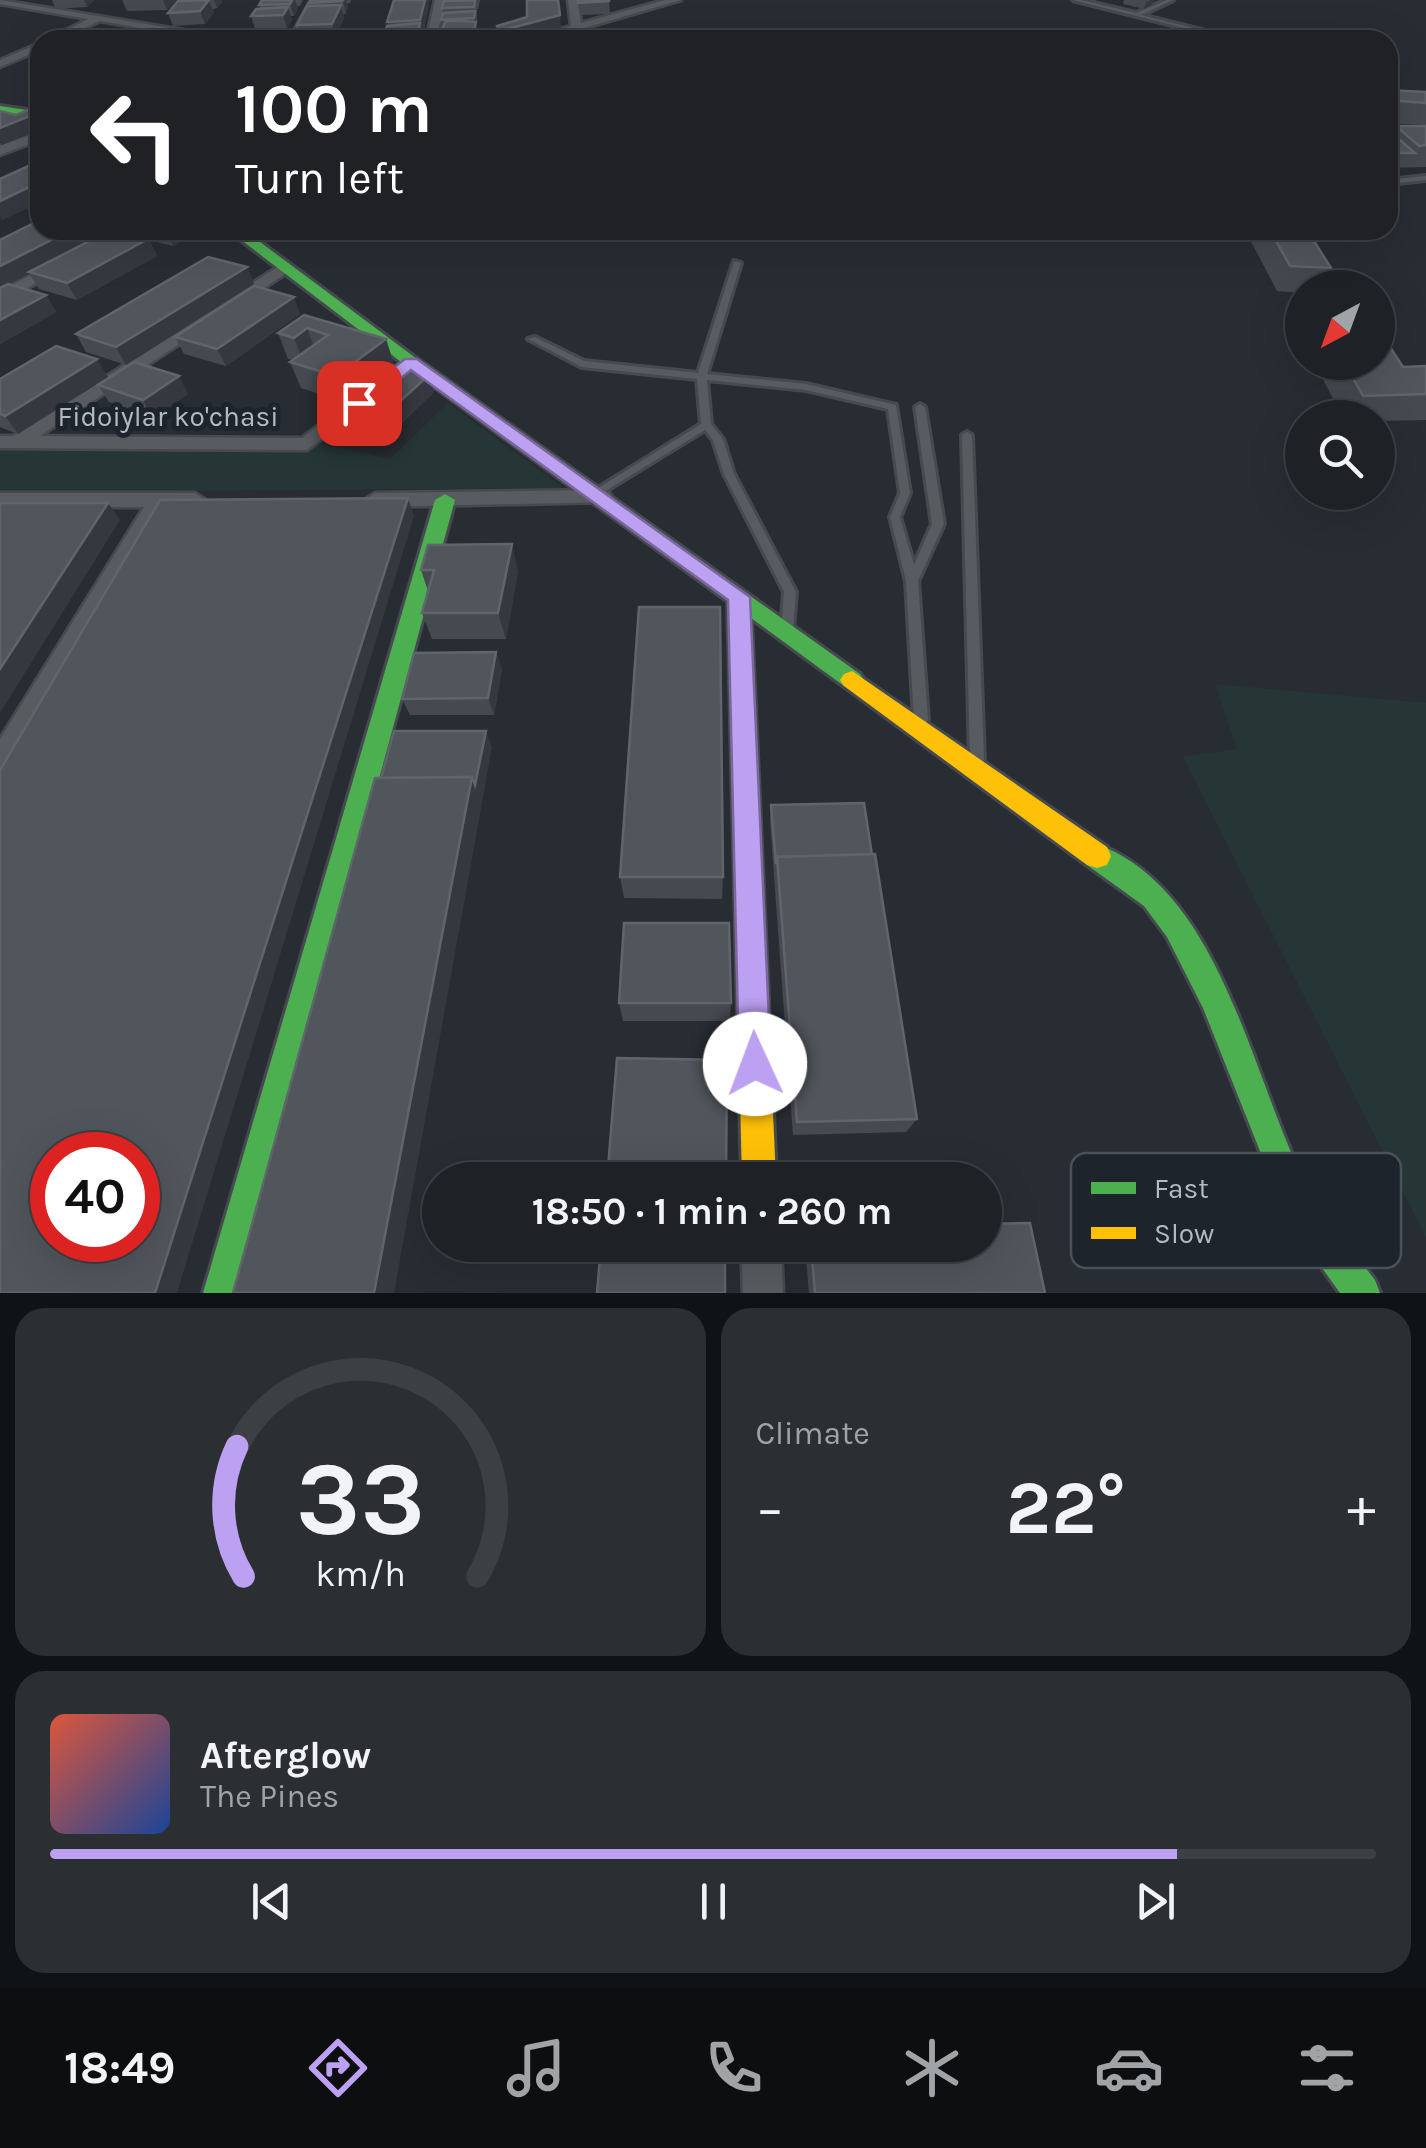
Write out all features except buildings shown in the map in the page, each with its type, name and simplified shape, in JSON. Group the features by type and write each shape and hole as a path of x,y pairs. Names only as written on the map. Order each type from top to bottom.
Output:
{"street":[{"path":"48,10 60,0"},
{"path":"300,30 316,0"},
{"path":"433,30 440,0"},
{"path":"572,0 576,28"},
{"path":"569,30 676,0"},
{"path":"0,1 169,30"},
{"path":"163,29 175,14"},
{"path":"73,30 99,18"},
{"path":"0,64 30,50"},
{"path":"0,109 30,114"},
{"path":"0,152 30,139"},
{"path":"0,298 109,240"},
{"path":"249,240 411,362 1154,897 1177,924 1275,1153"},
{"name":"Fidoiylar ko'chasi","path":"9,442 285,269"},
{"name":"Fidoiylar ko'chasi","path":"9,442 307,444 411,362"},
{"path":"350,500 598,495"},
{"path":"0,500 216,500"},
{"path":"0,763 159,500"},
{"path":"221,1293 445,500"},
{"path":"739,597 758,1162"},
{"path":"762,1262 763,1293"},
{"path":"1341,1268 1362,1293"}],"lane":[{"path":"1074,0 1197,30"},
{"path":"1136,15 1171,0"},
{"path":"1398,181 1426,178"},
{"path":"737,263 702,376 706,425 718,440 729,474 790,592 787,631"},
{"path":"532,339 582,364 806,387 893,408 906,493 895,516 912,581 921,728"},
{"path":"912,581 938,524 920,407"},
{"path":"598,495 706,425"},
{"path":"966,435 977,768"}],"shaded area":[{"path":"448,403 563,488 0,492 0,449 312,449 317,443 390,459"},
{"path":"1215,684 1426,703 1426,1237 1401,1188 1401,1153 1383,1153 1183,757 1237,749"}],"traffic: fast":[{"path":"0,109 30,114"},
{"path":"248,240 852,680"},
{"path":"221,1293 445,500"},
{"path":"1097,856 1154,897 1177,927 1215,999 1277,1153"},
{"path":"1344,1268 1362,1293"}],"traffic: slow":[{"path":"739,597 758,1162"},
{"path":"852,680 1097,856"}],"route":[{"path":"359,403 411,362 739,597 755,1064"}]}
